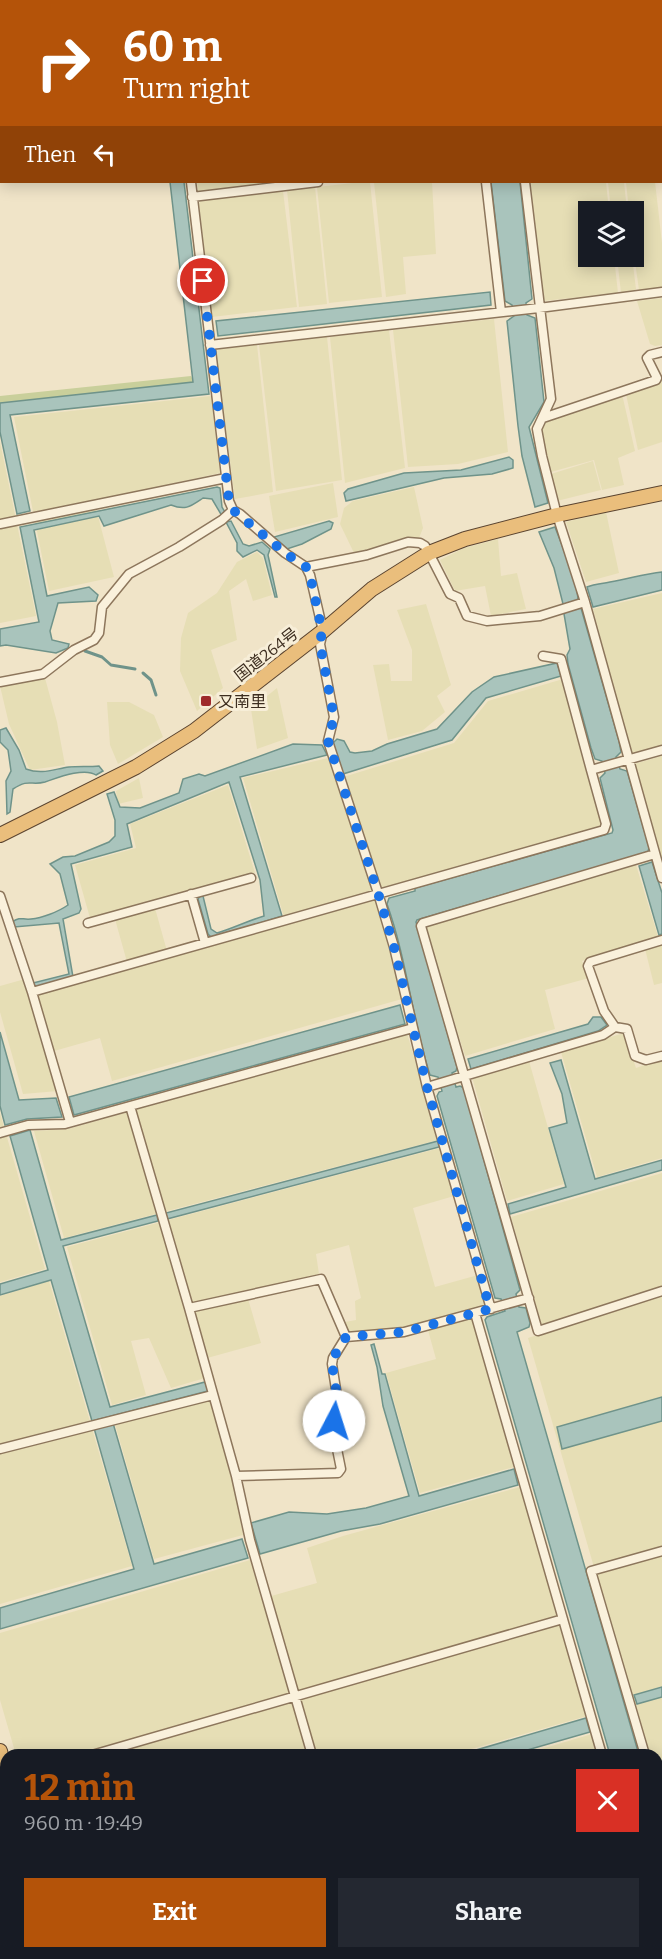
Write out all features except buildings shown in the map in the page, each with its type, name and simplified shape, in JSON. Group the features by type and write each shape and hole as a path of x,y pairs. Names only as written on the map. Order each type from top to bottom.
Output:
{"highway":[{"name":"国道264号","path":"0,835 136,767 194,731 372,589 429,552 465,539 557,515 662,493"}],"street":[{"path":"190,183 226,478 233,510 285,553 306,567 322,631 320,644 334,717 328,741 394,947 427,1087 490,1309"},
{"path":"192,197 310,183"},
{"path":"486,183 501,312"},
{"path":"525,183 551,399 537,429 557,515 583,603 624,760 662,878"},
{"path":"210,345 662,292"},
{"path":"543,418 656,380 647,358 662,352"},
{"path":"0,524 226,478"},
{"path":"0,682 44,674 74,650 94,640 99,633 102,607 129,574 179,547 222,520 233,510"},
{"path":"306,567 367,555 408,542 420,543 429,552 450,594 459,598 467,616 487,621 540,616 583,603"},
{"path":"32,992 604,830 606,824 595,768 561,659 543,656"},
{"path":"595,768 662,750"},
{"path":"655,854 423,923 421,926 460,1077 538,1330 662,1291"},
{"path":"87,923 251,878"},
{"path":"191,894 205,943"},
{"path":"0,896 32,992 70,1122"},
{"path":"615,1027 604,1011 588,966 590,962 662,940"},
{"path":"427,1087 603,1035 615,1027 627,1029 635,1056 646,1060 662,1056"},
{"path":"0,1133 28,1125 70,1122 413,1028"},
{"path":"130,1106 189,1308 236,1476 250,1540 310,1749"},
{"path":"189,1308 321,1279 346,1337"},
{"path":"346,1337 404,1332 529,1298"},
{"path":"476,1313 600,1749"},
{"path":"236,1476 338,1473 341,1469 334,1434 334,1421 338,1402 332,1364 333,1358 346,1337"},
{"path":"0,1449 213,1395"},
{"path":"643,1749 591,1571 662,1551"},
{"path":"113,1749 563,1619"}],"shaded area":[{"path":"197,183 277,183 198,192"},
{"path":"370,183 382,297 329,303 317,187"},
{"path":"374,183 432,183 436,254 403,257 406,294 386,297"},
{"path":"530,183 606,183 608,201 578,201 578,267 615,267 618,293 543,301"},
{"path":"608,183 624,183 626,201 610,201"},
{"path":"626,183 655,183 662,243 662,289 639,290 636,267 644,267 644,201 628,201"},
{"path":"315,187 327,304 299,307 287,190"},
{"path":"283,191 297,307 212,317 199,204 201,200"},
{"path":"618,267 633,267 636,289 621,293"},
{"path":"662,298 662,345 655,346 650,344 637,301"},
{"path":"494,319 508,452 458,464 408,467 393,330"},
{"path":"389,330 405,468 345,483 330,337"},
{"path":"327,337 342,480 276,491 259,345"},
{"path":"257,345 273,492 235,499 216,353 219,349"},
{"path":"662,380 662,442 638,450 626,394"},
{"path":"622,394 635,451 618,458 624,485 602,490 594,460 551,472 541,430 544,422"},
{"path":"211,396 220,473 94,501 114,577 49,591 14,417"},
{"path":"0,442 36,616 0,623"},
{"path":"593,461 601,490 557,501 551,474"},
{"path":"333,483 338,517 275,532 269,496"},
{"path":"414,487 423,528 419,538 355,555 340,524 344,508 353,501"},
{"path":"606,512 619,573 586,582 566,522"},
{"path":"498,539 501,576 517,573 526,609 491,616 485,586 455,591 440,560 464,548"},
{"path":"257,552 263,558 272,595 253,601 246,579 229,591 237,640 211,650 223,688 197,711 180,671 181,638 188,613 217,593 237,562"},
{"path":"662,593 662,746 631,755 593,609"},
{"path":"426,604 451,685 437,696 445,712 422,731 388,740 373,665 389,664 391,681 412,681 412,650 397,610"},
{"path":"45,678 57,722 65,765 30,770 9,724 0,686"},
{"path":"563,679 602,822 601,827 284,917 243,778 328,758 337,779 454,743 488,701"},
{"path":"277,688 288,738 257,749 251,709"},
{"path":"107,702 129,702 154,715 163,737 118,764 110,745"},
{"path":"662,756 662,863 634,764"},
{"path":"139,778 143,798 118,804 116,791"},
{"path":"228,785 255,873 153,901 167,951 127,962 113,912 90,918 75,865 136,848 130,824"},
{"path":"636,865 660,943 662,942 662,983 654,985 643,941 582,961 589,978 545,990 555,1029 465,1056 425,925"},
{"path":"376,899 402,999 112,1081 100,1038 47,1053 58,1091 23,1094 0,1012 0,986 25,979 29,994"},
{"path":"407,1033 438,1140 64,1238 34,1131 68,1129"},
{"path":"624,1033 636,1068 662,1059 662,1158 597,1177 561,1052"},
{"path":"529,1061 564,1184 507,1201 472,1077"},
{"path":"0,1113 45,1269 0,1282"},
{"path":"440,1148 454,1196 413,1208 435,1287 478,1275 487,1307 470,1312 514,1467 420,1493 386,1373 436,1359 426,1323 402,1329 350,1333 345,1322 356,1320 355,1301 361,1298 349,1245 316,1254 319,1274 246,1292 261,1343 200,1360 205,1378 171,1388 149,1338 131,1341 146,1395 112,1405 67,1247"},
{"path":"662,1173 662,1287 542,1326 511,1217"},
{"path":"49,1281 132,1566 0,1604 0,1296"},
{"path":"662,1295 662,1749 646,1749 528,1338"},
{"path":"209,1397 232,1477 243,1535 154,1559 115,1424"},
{"path":"520,1487 587,1716 471,1749 14,1749 0,1700 0,1633 250,1560 261,1599 317,1583 307,1548"},
{"path":"592,1734 596,1749 541,1749"}],"green space":[{"path":"191,376 194,382 0,403 0,396"}],"water":[{"path":"170,183 184,183 209,394 10,415 30,511 17,514 0,432 0,403 193,382"},
{"path":"491,183 520,183 532,299 526,303 527,315 535,318 544,402 529,427 548,503 535,507 522,456 518,426 507,321 514,316 512,305 505,301"},
{"path":"490,292 491,305 218,336 216,321"},
{"path":"509,457 513,460 513,468 492,474 444,478 346,501 344,493 348,489 404,473 461,470"},
{"path":"220,488 222,507 226,514 222,516 212,499 203,498 188,507 181,508 171,505 104,526 99,516 34,530 47,596 89,587 98,595 96,601 58,603 50,631 52,640 69,644 68,648 56,653 0,646 0,629 39,622 20,527"},
{"path":"231,521 243,544 249,546 262,542 270,549 268,555 277,597 275,597 264,555 257,550 243,557 237,551 237,543 226,522"},
{"path":"329,521 333,523 331,529 287,549 274,537"},
{"path":"555,527 574,577 578,607 581,608 619,741 621,752 616,757 620,769 627,771 649,847 648,852 416,922 457,1067 452,1073 456,1087 464,1088 520,1290 516,1294 519,1307 526,1308 530,1323 529,1327 517,1332 637,1749 608,1749 485,1320 487,1317 505,1311 501,1299 495,1298 437,1096 442,1091 438,1077 430,1075 418,1033 400,946 387,904 389,898 415,891 415,888 612,833 600,778 605,773 602,761 595,759 591,748 568,664 567,655 570,649 564,614 567,610 563,604 554,568 539,532"},
{"path":"662,572 662,590 593,607 587,587"},
{"path":"557,663 561,676 486,698 452,740 343,774 333,743 337,739 344,741 350,752 355,753 372,751 387,744 437,729 472,692 494,677"},
{"path":"6,728 19,750 26,769 43,772 69,767 99,766 103,771 96,775 78,773 19,786 13,789 10,812 7,814 6,781 11,771 8,750 0,742 0,730"},
{"path":"293,744 322,745 327,755 240,777 282,916 212,938 208,934 198,899 200,896 203,896 211,929 217,933 264,916 260,880 229,782 127,824 132,847 71,864 81,909 79,913 63,919 73,977 35,988 33,983 69,974 59,923 14,927 12,922 45,916 68,905 60,874 50,864 63,857 75,856 109,842 115,836 115,820 107,794 114,792 120,807 140,808 179,793 183,779 199,774 205,776"},
{"path":"652,862 662,893 662,934 659,935 639,866"},
{"path":"400,1005 405,1024 74,1115 69,1097"},
{"path":"593,1017 601,1017 607,1025 598,1031 471,1069 468,1059 588,1024"},
{"path":"0,1032 19,1100 56,1098 62,1117 27,1119 5,1125 0,1106"},
{"path":"561,1060 595,1179 662,1160 662,1170 510,1214 508,1204 566,1187 549,1128 567,1123 562,1094 550,1063"},
{"path":"30,1130 61,1240 157,1215 158,1221 63,1246 110,1407 205,1382 208,1391 92,1421 51,1280 0,1295 0,1284 48,1270 10,1136"},
{"path":"438,1141 439,1147 167,1219 166,1213"},
{"path":"374,1344 382,1374 385,1374 419,1496 514,1469 518,1485 380,1524 341,1531 260,1554 251,1523 289,1512 327,1514 366,1508 409,1496 383,1406 371,1345"},
{"path":"662,1397 662,1421 562,1449 557,1427"},
{"path":"113,1423 154,1564 242,1539 248,1558 0,1629 0,1608 134,1569 94,1428"},
{"path":"662,1687 662,1697 637,1704 634,1695"},
{"path":"586,1718 590,1732 531,1749 480,1749"}],"waterway":[{"path":"85,651 102,657 111,665 135,669"},
{"path":"143,673 151,680 156,695"}],"place":[{"name":"又南里","path":"206,701"}],"route":[{"path":"203,281 229,501 233,510 285,553 306,567 310,575 322,631 320,644 334,717 328,741 394,947 427,1087 490,1309 404,1332 346,1337 333,1358 332,1364 338,1402 334,1421"}]}
